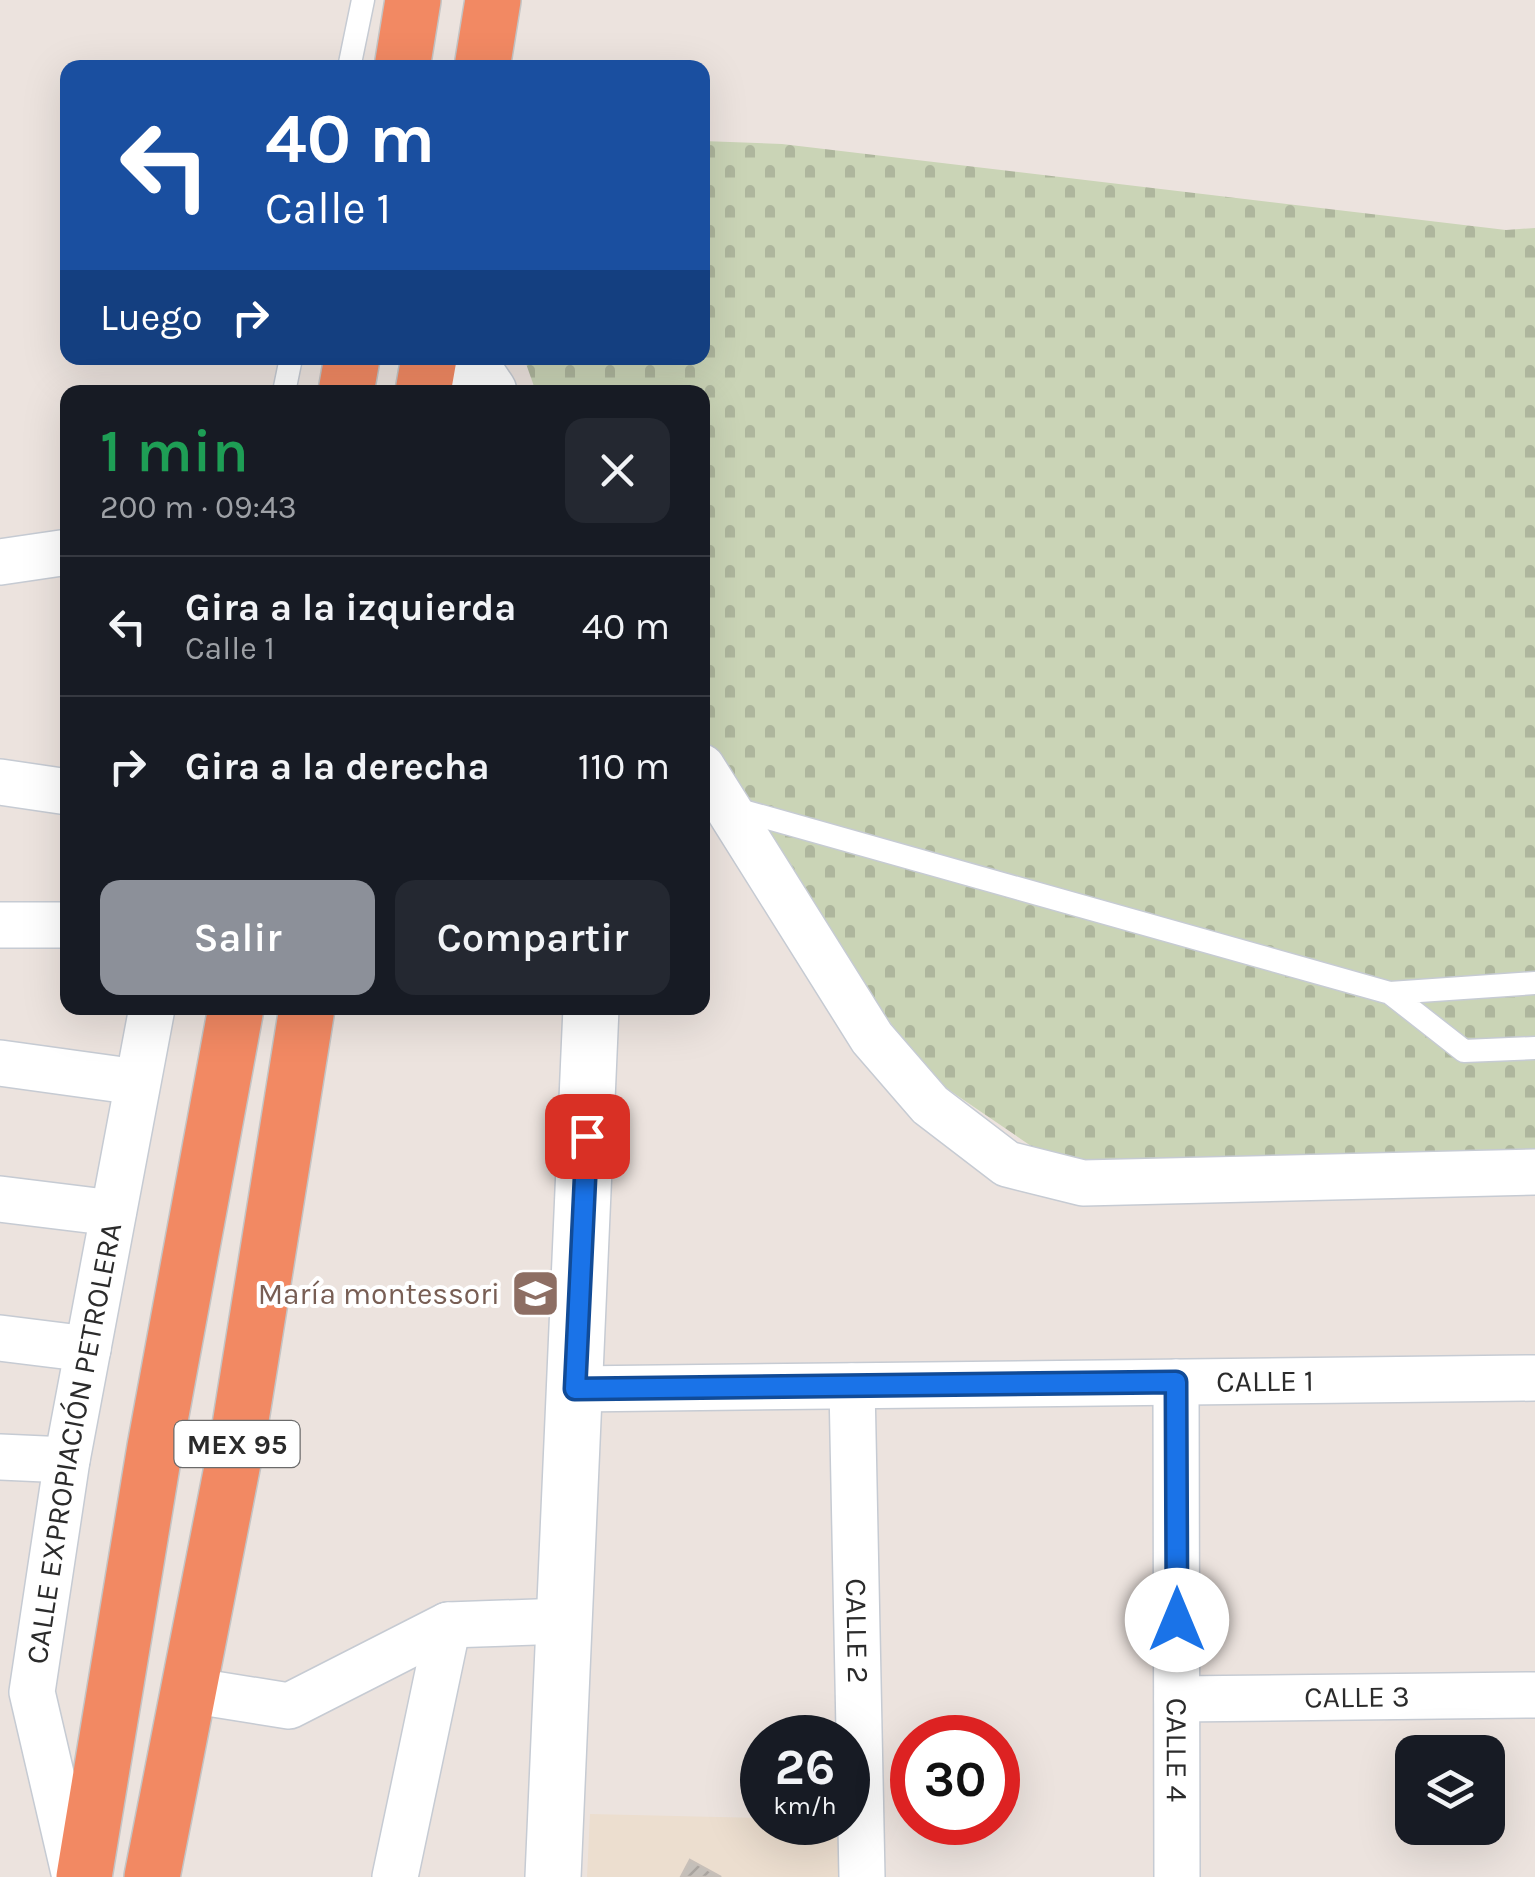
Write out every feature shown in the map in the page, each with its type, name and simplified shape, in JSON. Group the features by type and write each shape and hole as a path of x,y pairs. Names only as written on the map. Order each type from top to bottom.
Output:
{"highway":[{"path":"403,60 413,0"},
{"path":"483,60 493,0"},
{"name":"MEX 95","path":"84,1877 155,1446 235,1015"},
{"name":"MEX 95","path":"152,1877 240,1432 306,1015"}],"street":[{"path":"0,562 60,553"},
{"path":"710,780 872,1038 930,1106 1007,1164 1083,1183 1535,1172"},
{"path":"0,782 60,791"},
{"path":"0,925 60,925"},
{"name":"CALLE EXPROPIACIÓN PETROLERA","path":"75,1877 16,1694 67,1460 151,1015"},
{"path":"553,1877 591,1015"},
{"path":"0,1063 138,1082"},
{"path":"0,1199 113,1213"},
{"path":"0,1338 88,1349"},
{"name":"CALLE 1","path":"575,1389 1535,1378"},
{"name":"CALLE 4","path":"1176,1382 1177,1877"},
{"name":"CALLE 2","path":"852,1386 862,1877"},
{"path":"0,1457 67,1460"},
{"path":"189,1690 288,1706 448,1625 564,1621"},
{"path":"395,1877 448,1625"},
{"name":"CALLE 3","path":"1177,1699 1535,1696"}],"lane":[{"path":"351,60 363,0"},
{"path":"727,806 1390,994 1535,982"},
{"path":"1390,994 1464,1051 1535,1048"}],"shaded area":[{"path":"590,1814 740,1817 740,1845 842,1845 842,1877 587,1877"}],"green space":[{"path":"710,141 782,144 1506,230 1535,228 1535,1152 1053,1161 927,1075 808,905 710,746 710,385 534,385 526,365 710,365"}],"building":[{"path":"690,1860 721,1877 681,1877"}],"place":[{"name":"María montessori","path":"535,1294"}],"route":[{"path":"587,1136 575,1389 1176,1382 1177,1620"}]}
